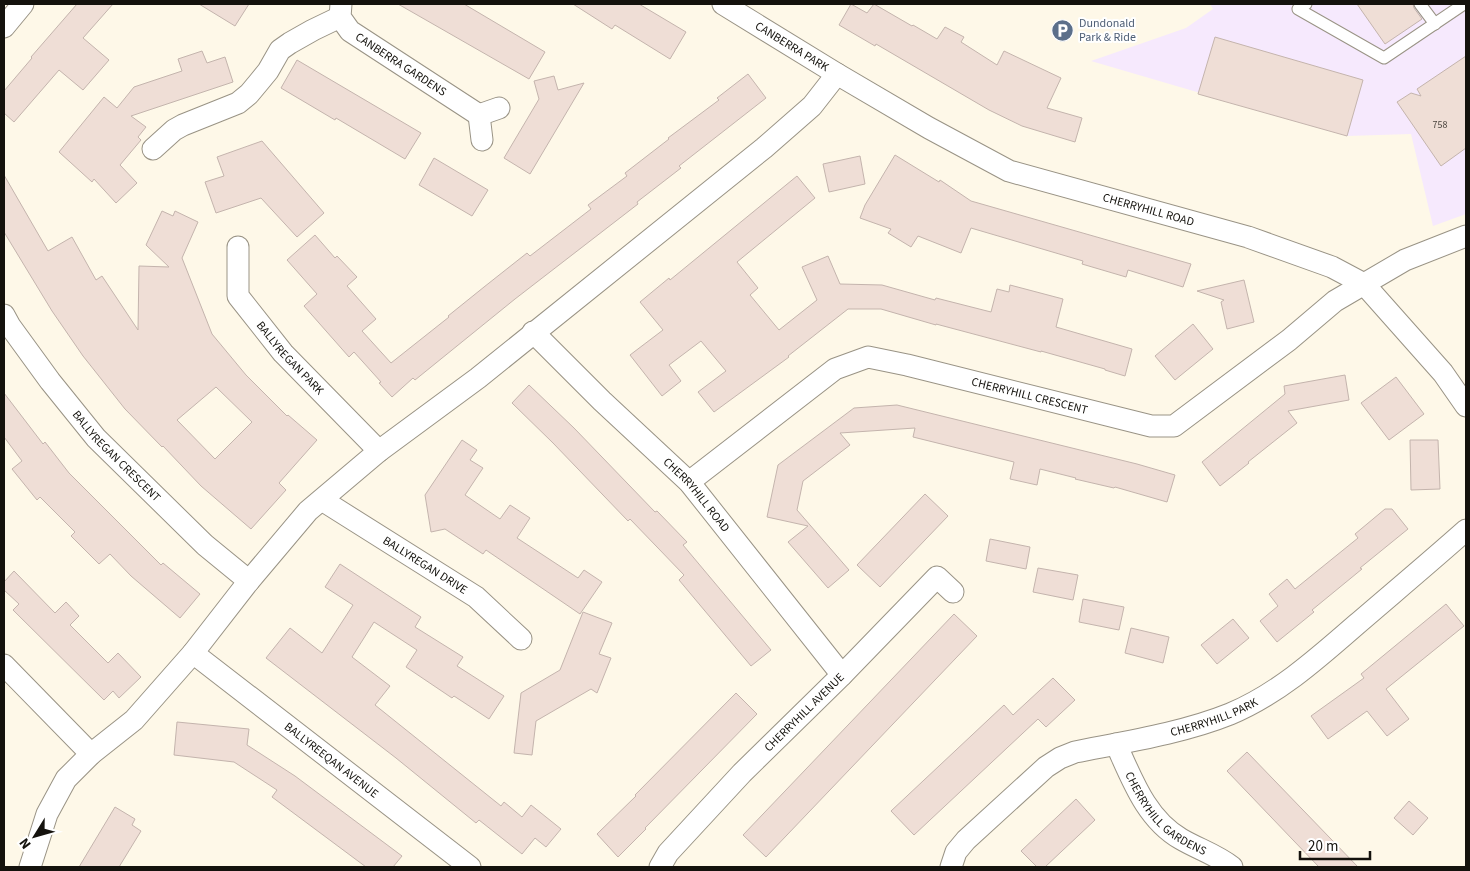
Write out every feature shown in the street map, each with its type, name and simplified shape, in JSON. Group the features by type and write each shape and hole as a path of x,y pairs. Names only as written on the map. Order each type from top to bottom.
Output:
{"street":[{"path":"4,27 23,4"},
{"name":"CANBERRA PARK","path":"723,4 837,74"},
{"path":"153,149 174,130 183,125 238,103 249,94 268,71 280,50 340,10"},
{"name":"CANBERRA GARDENS","path":"340,10 350,31 479,115"},
{"path":"30,867 47,814 66,779 90,754 134,720 193,653 249,581 308,512 379,451 478,378 764,148 812,106 837,74"},
{"name":"CHERRYHILL ROAD","path":"837,74 1009,172 1248,237 1332,267 1364,284"},
{"path":"482,140 479,115 499,108"},
{"path":"1466,236 1405,260 1364,284 1443,373 1466,406"},
{"name":"BALLYREGAN PARK","path":"238,247 238,296 283,353 379,451"},
{"name":"CHERRYHILL CRESCENT","path":"689,482 835,369 868,357 1151,426 1174,426 1288,340 1335,301 1364,284"},
{"name":"BALLYREGAN CRESCENT","path":"4,315 50,381 96,438 205,545 249,581"},
{"name":"CHERRYHILL ROAD","path":"533,332 602,401 689,482 842,675"},
{"name":"BALLYREGAN DRIVE","path":"322,500 476,597 521,639"},
{"name":"CHERRYHILL PARK","path":"950,867 956,852 966,840 1046,767 1060,758 1075,752 1194,726 1230,714 1261,698 1291,679 1331,647 1466,530"},
{"name":"CHERRYHILL AVENUE","path":"660,867 668,853 742,773 842,675 937,577 954,592"},
{"name":"BALLYREEQAN AVENUE","path":"193,653 470,867"},
{"path":"4,664 90,754"},
{"name":"CHERRYHILL GARDENS","path":"1116,744 1146,806 1162,825 1179,838 1225,861 1232,867"}],"lane":[{"path":"1306,4 1298,9 1384,58 1464,4"},
{"path":"1420,4 1435,24"}],"shaded area":[{"path":"1210,4 1466,4 1466,214 1433,226 1411,134 1347,136 1091,61 1186,28 1213,9"}],"building":[{"path":"77,4 113,4 83,38 109,60 83,90 59,70 14,122 4,113 4,91"},
{"path":"199,4 249,4 235,26"},
{"path":"398,4 464,4 545,52 529,79"},
{"path":"573,4 639,4 686,32 670,59 615,25 612,29"},
{"path":"851,4 867,13 874,4 937,39 945,27 964,37 961,42 997,65 1004,51 1061,78 1047,108 1082,118 1075,142 1022,126 989,110 876,44 875,46 839,25"},
{"path":"1357,4 1413,4 1422,19 1385,44"},
{"path":"1215,37 1363,80 1347,136 1198,94"},
{"path":"202,51 207,63 225,57 233,82 131,116 146,127 138,137 141,140 120,165 137,183 116,203 94,179 92,182 59,152 104,97 117,108 134,87 182,71 178,59"},
{"path":"1466,56 1466,148 1441,166 1397,102 1411,93 1421,96 1417,89"},
{"path":"297,60 421,133 405,159 281,88"},
{"path":"748,74 766,98 679,166 681,168 637,202 638,204 515,299 415,380 413,378 392,397 354,352 349,357 304,306 317,294 287,260 315,235 335,258 337,256 357,277 347,286 376,319 362,331 391,363 527,253 530,256 591,209 588,205 627,176 625,173 719,100 717,98"},
{"path":"554,76 558,90 584,83 530,174 504,158 539,99 534,81"},
{"path":"262,141 324,213 297,237 261,198 216,213 205,182 224,176 217,157"},
{"path":"895,155 939,182 940,180 971,201 1191,264 1183,287 1128,270 1126,277 1082,264 1083,261 971,228 961,253 918,236 911,247 888,233 891,229 860,218 865,205"},
{"path":"860,156 865,184 829,192 823,164"},
{"path":"434,158 488,190 472,216 419,185"},
{"path":"4,175 48,251 72,237 96,280 102,276 138,330 139,266 169,267 146,245 162,211 173,216 175,211 198,222 182,258 212,334 246,375 287,416 317,440 279,483 286,490 251,529 201,486 125,409 83,356 52,311 4,232","holes":["216,387 252,422 215,459 177,420"]},
{"path":"797,176 815,198 737,262 758,288 750,295 779,330 817,300 802,267 828,256 840,284 882,285 935,300 936,298 991,312 997,289 1009,292 1010,285 1063,299 1056,327 1132,349 1125,376 1041,351 936,325 881,309 848,309 789,357 714,412 698,392 726,371 701,341 669,365 681,381 662,396 630,355 663,330 640,302 669,278 670,280"},
{"path":"1244,280 1254,322 1227,329 1221,302 1224,300 1197,291"},
{"path":"1193,324 1213,349 1175,380 1155,356"},
{"path":"1345,375 1349,400 1288,411 1297,423 1220,486 1202,462 1285,394 1284,386"},
{"path":"1396,377 1424,414 1389,440 1361,403"},
{"path":"529,385 687,542 683,545 771,650 751,666 679,580 684,575 512,403"},
{"path":"4,393 43,444 45,442 69,473 161,565 163,563 200,594 180,618 131,576 110,554 99,564 71,536 75,532 40,497 37,500 12,469 22,461 4,437"},
{"path":"897,405 1175,475 1167,502 1040,469 1037,485 1010,479 1014,462 913,437 915,428 840,433 850,445 803,481 797,510 849,570 828,588 788,542 808,526 767,517 778,465 854,408"},
{"path":"462,440 477,450 470,460 483,468 465,495 500,519 510,505 530,518 517,538 578,578 584,570 602,582 580,614 486,550 483,554 445,529 431,532 425,495"},
{"path":"1410,440 1438,440 1440,489 1411,490"},
{"path":"925,494 948,516 880,587 857,565"},
{"path":"1385,509 1392,509 1408,529 1360,568 1362,569 1277,642 1260,621 1278,606 1269,594 1287,579 1295,589 1358,538 1355,534"},
{"path":"990,539 1030,547 1026,569 986,561"},
{"path":"340,564 421,617 415,627 463,657 457,666 504,696 489,719 454,696 452,698 406,667 417,650 374,622 352,657 390,686 375,705 501,806 504,802 522,817 531,805 561,829 546,847 535,838 522,854 479,820 476,823 396,758 266,658 290,628 322,653 353,605 325,587"},
{"path":"1038,568 1078,575 1073,600 1033,592"},
{"path":"14,571 55,613 66,602 79,616 70,625 108,663 118,653 141,677 119,698 113,691 104,700 13,610 19,604 4,590 4,582"},
{"path":"1083,599 1124,607 1119,630 1079,622"},
{"path":"1446,604 1464,626 1386,689 1409,719 1387,736 1367,711 1328,739 1311,716 1364,678 1361,674"},
{"path":"583,612 612,623 599,654 611,658 597,693 591,689 536,721 532,755 514,753 521,693 560,670"},
{"path":"954,614 977,636 766,857 743,835"},
{"path":"1233,619 1249,638 1217,664 1201,645"},
{"path":"1131,628 1169,637 1163,663 1125,653"},
{"path":"1053,678 1075,700 1046,727 1038,719 914,835 891,811 1004,705 1013,715"},
{"path":"736,693 757,714 618,857 597,834"},
{"path":"177,722 249,729 247,745 295,776 402,856 393,867 366,867 272,797 277,790 234,762 174,755"},
{"path":"1247,752 1358,867 1319,867 1227,771"},
{"path":"1076,799 1095,820 1045,867 1037,867 1021,851"},
{"path":"1409,801 1428,818 1413,835 1394,818"},
{"path":"115,807 135,819 132,825 141,831 119,867 79,867"}],"place":[{"name":"Dundonald Park & Ride","path":"1063,30"}]}
